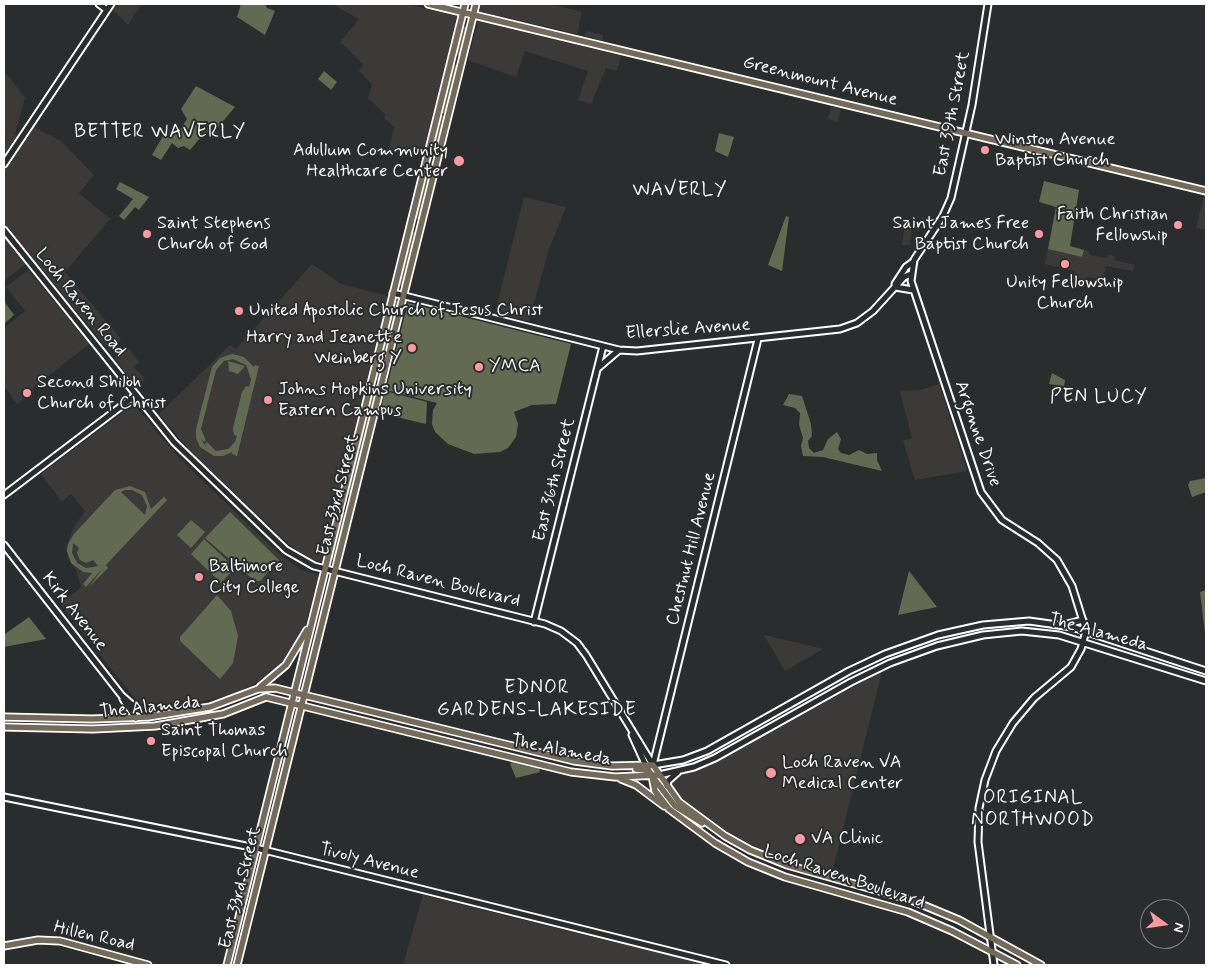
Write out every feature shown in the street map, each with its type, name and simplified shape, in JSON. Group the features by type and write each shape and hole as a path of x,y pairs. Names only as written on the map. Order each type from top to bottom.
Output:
{"main road":[{"path":"99,4 107,10"},
{"path":"4,164 111,4"},
{"name":"Greenmount Avenue","path":"428,4 1206,191"},
{"name":"East 33rd Street","path":"227,965 465,4"},
{"name":"East 33rd Street","path":"237,965 476,4"},
{"name":"East 39th Street","path":"914,261 937,226 949,203 966,133 988,4"},
{"name":"Loch Raven Road","path":"4,230 136,394"},
{"path":"894,287 906,267 914,261"},
{"name":"Argonne Drive","path":"914,261 911,274 913,290 981,492 1002,520 1038,543 1057,560 1072,586 1086,631 1084,641 1071,667 1034,698 1013,723 996,752 985,780 979,808 978,842 992,937 994,965"},
{"name":"Ellerslie Avenue","path":"393,293 619,350 644,351 828,332 849,326 873,311 894,287 911,274"},
{"path":"894,287 902,286 913,290"},
{"name":"Chestnut Hill Avenue","path":"650,766 674,681 758,339"},
{"name":"East 36th Street","path":"534,622 603,346"},
{"path":"597,368 619,350"},
{"path":"4,495 136,394"},
{"name":"Loch Raven Boulevard","path":"136,394 196,466 286,550 305,562 335,572 534,622 557,630 577,643 650,766 670,793 707,824 736,843 773,861 911,900 992,937 1041,965"},
{"name":"Kirk Avenue","path":"4,545 122,696 136,718"},
{"path":"258,689 286,665 299,646 313,616"},
{"path":"1059,624 1083,620"},
{"name":"The Alameda","path":"4,716 136,718 220,704 258,689 275,688 550,756 621,766 650,766 683,760 707,751 861,665 917,642 954,631 993,623 1029,621 1059,624 1096,634 1206,670"},
{"name":"The Alameda","path":"4,727 94,729 151,726 223,714 262,697 571,772 614,777 656,775 680,770 715,758 874,670 926,650 975,636 1007,632 1046,633 1084,641 1206,681"},
{"path":"1084,641 1096,634"},
{"name":"Kirk Avenue","path":"122,696 142,712 162,715"},
{"name":"Kirk Avenue","path":"127,706 128,718"},
{"path":"136,718 144,724 151,726"},
{"path":"621,766 643,770 656,775 675,806 694,819 707,824"},
{"path":"670,793 667,782 680,770"},
{"name":"Loch Raven Boulevard","path":"656,775 655,791 674,814 715,843 760,868 908,912 952,931 1017,965"},
{"path":"614,777 636,785 674,814"},
{"name":"Tivoly Avenue","path":"4,797 256,848 726,965"},
{"name":"Hillen Road","path":"4,946 38,940 60,941 148,965"}],"shaded area":[{"path":"118,4 141,4 128,25 113,10"},
{"path":"332,4 406,4 457,16 422,157 389,150 394,127 384,118 386,115 368,98 372,84 359,71 364,65 340,42 359,19"},
{"path":"481,4 550,4 582,12 577,34 479,11"},
{"path":"478,21 621,56 617,71 606,68 591,104 578,100 588,71 525,51 516,77 468,60"},
{"path":"586,31 603,35 602,41 585,36"},
{"path":"4,71 25,98 15,134 24,141 34,127 61,141 94,175 79,193 110,219 65,272 121,339 110,352 4,222"},
{"path":"831,107 841,109 838,122 828,119"},
{"path":"1206,191 1206,230 1196,228"},
{"path":"524,197 566,207 549,249 529,321 495,313"},
{"path":"905,223 912,224 910,245 902,245"},
{"path":"4,230 28,262 4,281"},
{"path":"1048,249 1082,257 1084,250 1089,251 1089,255 1107,258 1108,255 1115,256 1114,260 1135,265 1133,271 1106,266 1103,280 1087,277 1086,282 1073,279 1074,271 1045,264"},
{"name":"Johns Hopkins University Eastern Campus","path":"312,264 341,284 388,296 321,562 308,558 292,547 191,452 159,414 230,345 236,349"},
{"path":"28,270 89,344 33,388 34,391 17,404 4,386 4,328 25,311 6,287"},
{"path":"126,345 139,362 134,367 145,379 137,387 114,358"},
{"path":"939,384 967,471 915,480 903,441 912,438 900,391 921,390"},
{"name":"Baltimore City College","path":"134,404 178,457 278,553 301,570 319,575 305,625 282,663 265,678 233,695 164,709 150,710 140,705 60,604 81,587 76,570 68,558 66,548 73,529 85,511 71,494 62,502 41,474"},
{"path":"765,635 823,649 785,671"},
{"name":"Loch Raven VA Medical Center","path":"882,671 832,873 782,860 755,849 724,831 682,801 670,784 678,775 723,758"},
{"path":"423,895 579,934 712,965 403,965"}],"green space":[{"path":"241,4 265,4 267,8 275,11 265,35 237,17"},
{"path":"466,26 468,30 461,57 455,54 462,28"},
{"path":"453,64 459,66 447,114 440,113"},
{"path":"324,71 337,82 331,90 318,79"},
{"path":"196,86 235,107 213,133 209,134 206,131 190,150 184,146 178,148 172,143 161,160 152,155 167,129 177,135 187,119 181,109"},
{"path":"440,115 447,116 437,157 430,156"},
{"path":"719,133 734,137 728,157 715,151"},
{"path":"427,169 431,171 421,220 414,218"},
{"path":"1044,181 1079,190 1070,246 1084,250 1082,257 1048,249 1056,207 1039,202"},
{"path":"120,182 149,197 139,210 135,207 124,220 119,216 133,199 116,189"},
{"path":"786,216 789,217 782,271 768,265"},
{"path":"411,231 418,233 402,288 398,283"},
{"path":"4,301 14,315 4,324"},
{"path":"396,301 398,301 394,328 378,382 376,379 382,345"},
{"name":"YMCA","path":"408,303 571,344 556,404 532,405 514,412 518,424 516,437 508,448 500,452 474,454 448,444 435,432 432,424 433,410 437,403 386,390"},
{"path":"232,354 244,357 254,367 255,365 259,366 237,456 232,454 232,452 223,456 214,456 200,447 196,438 196,429 212,367 220,358","holes":["233,359 246,365 251,379 249,387 246,386 242,392 233,428 234,435 237,436 235,442 228,449 216,451 207,442 205,444 207,447 204,444 201,438 204,442 206,441 201,429 216,370 224,361"]},
{"path":"228,361 245,366 238,374 229,371"},
{"path":"1052,373 1065,380 1064,386 1049,384"},
{"path":"385,391 427,402 426,424 380,413"},
{"path":"371,392 376,393 367,437 350,495 348,493 353,465"},
{"path":"789,394 802,396 811,424 812,436 808,441 809,448 814,453 823,450 828,439 837,432 841,439 838,449 841,453 849,455 859,450 867,454 877,453 877,460 882,471 823,457 803,456 801,446 803,438 799,425 800,413 795,408 783,405"},
{"path":"1206,478 1206,492 1192,497 1188,485 1190,481"},
{"path":"130,486 145,492 151,509 164,497 167,500 106,565 108,568 89,587 103,568 86,587 83,584 92,573 83,572 71,563 67,551 68,544 74,534 115,490","holes":["132,490 142,495 147,506 145,515 121,492","73,543 79,548 77,553 80,560 86,563 93,560 98,566 86,568 77,563 72,553"]},
{"path":"341,511 348,513 336,561 332,560 332,557"},
{"path":"230,512 279,560 260,581 255,581 205,538"},
{"path":"191,520 205,532 191,548 177,535"},
{"path":"204,539 235,568 221,583 191,554"},
{"path":"909,571 937,607 898,615"},
{"path":"1206,590 1206,641 1200,592"},
{"path":"217,595 231,611 238,636 233,663 220,679 180,641 180,637"},
{"path":"29,617 46,639 4,647 4,633"},
{"path":"513,760 539,767 540,772 516,778 510,764"}],"place":[{"name":"Winston Avenue Baptist Church","path":"985,150"},
{"name":"Adullum Community Healthcare Center","path":"459,161"},
{"name":"Faith Christian Fellowship","path":"1178,225"},
{"name":"Saint Stephens Church of God","path":"147,234"},
{"name":"Saint James Free Baptist Church","path":"1039,234"},
{"name":"Unity Fellowship Church","path":"1065,264"},
{"name":"United Apostolic Church of Jesus Christ","path":"239,311"},
{"name":"Harry and Jeanette Weinberg Y","path":"412,348"},
{"name":"YMCA","path":"479,367"},
{"name":"Second Shiloh Church of Christ","path":"27,393"},
{"name":"Johns Hopkins University Eastern Campus","path":"268,400"},
{"name":"Baltimore City College","path":"199,577"},
{"name":"Saint Thomas Episcopal Church","path":"151,741"},
{"name":"Loch Raven VA Medical Center","path":"771,773"},
{"name":"VA Clinic","path":"800,839"}],"district":[{"name":"BETTER WAVERLY","path":"160,133"},
{"name":"WAVERLY","path":"680,191"},
{"name":"PEN LUCY","path":"1099,398"},
{"name":"EDNOR GARDENS-LAKESIDE","path":"537,700"},
{"name":"ORIGINAL NORTHWOOD","path":"1033,810"}]}
